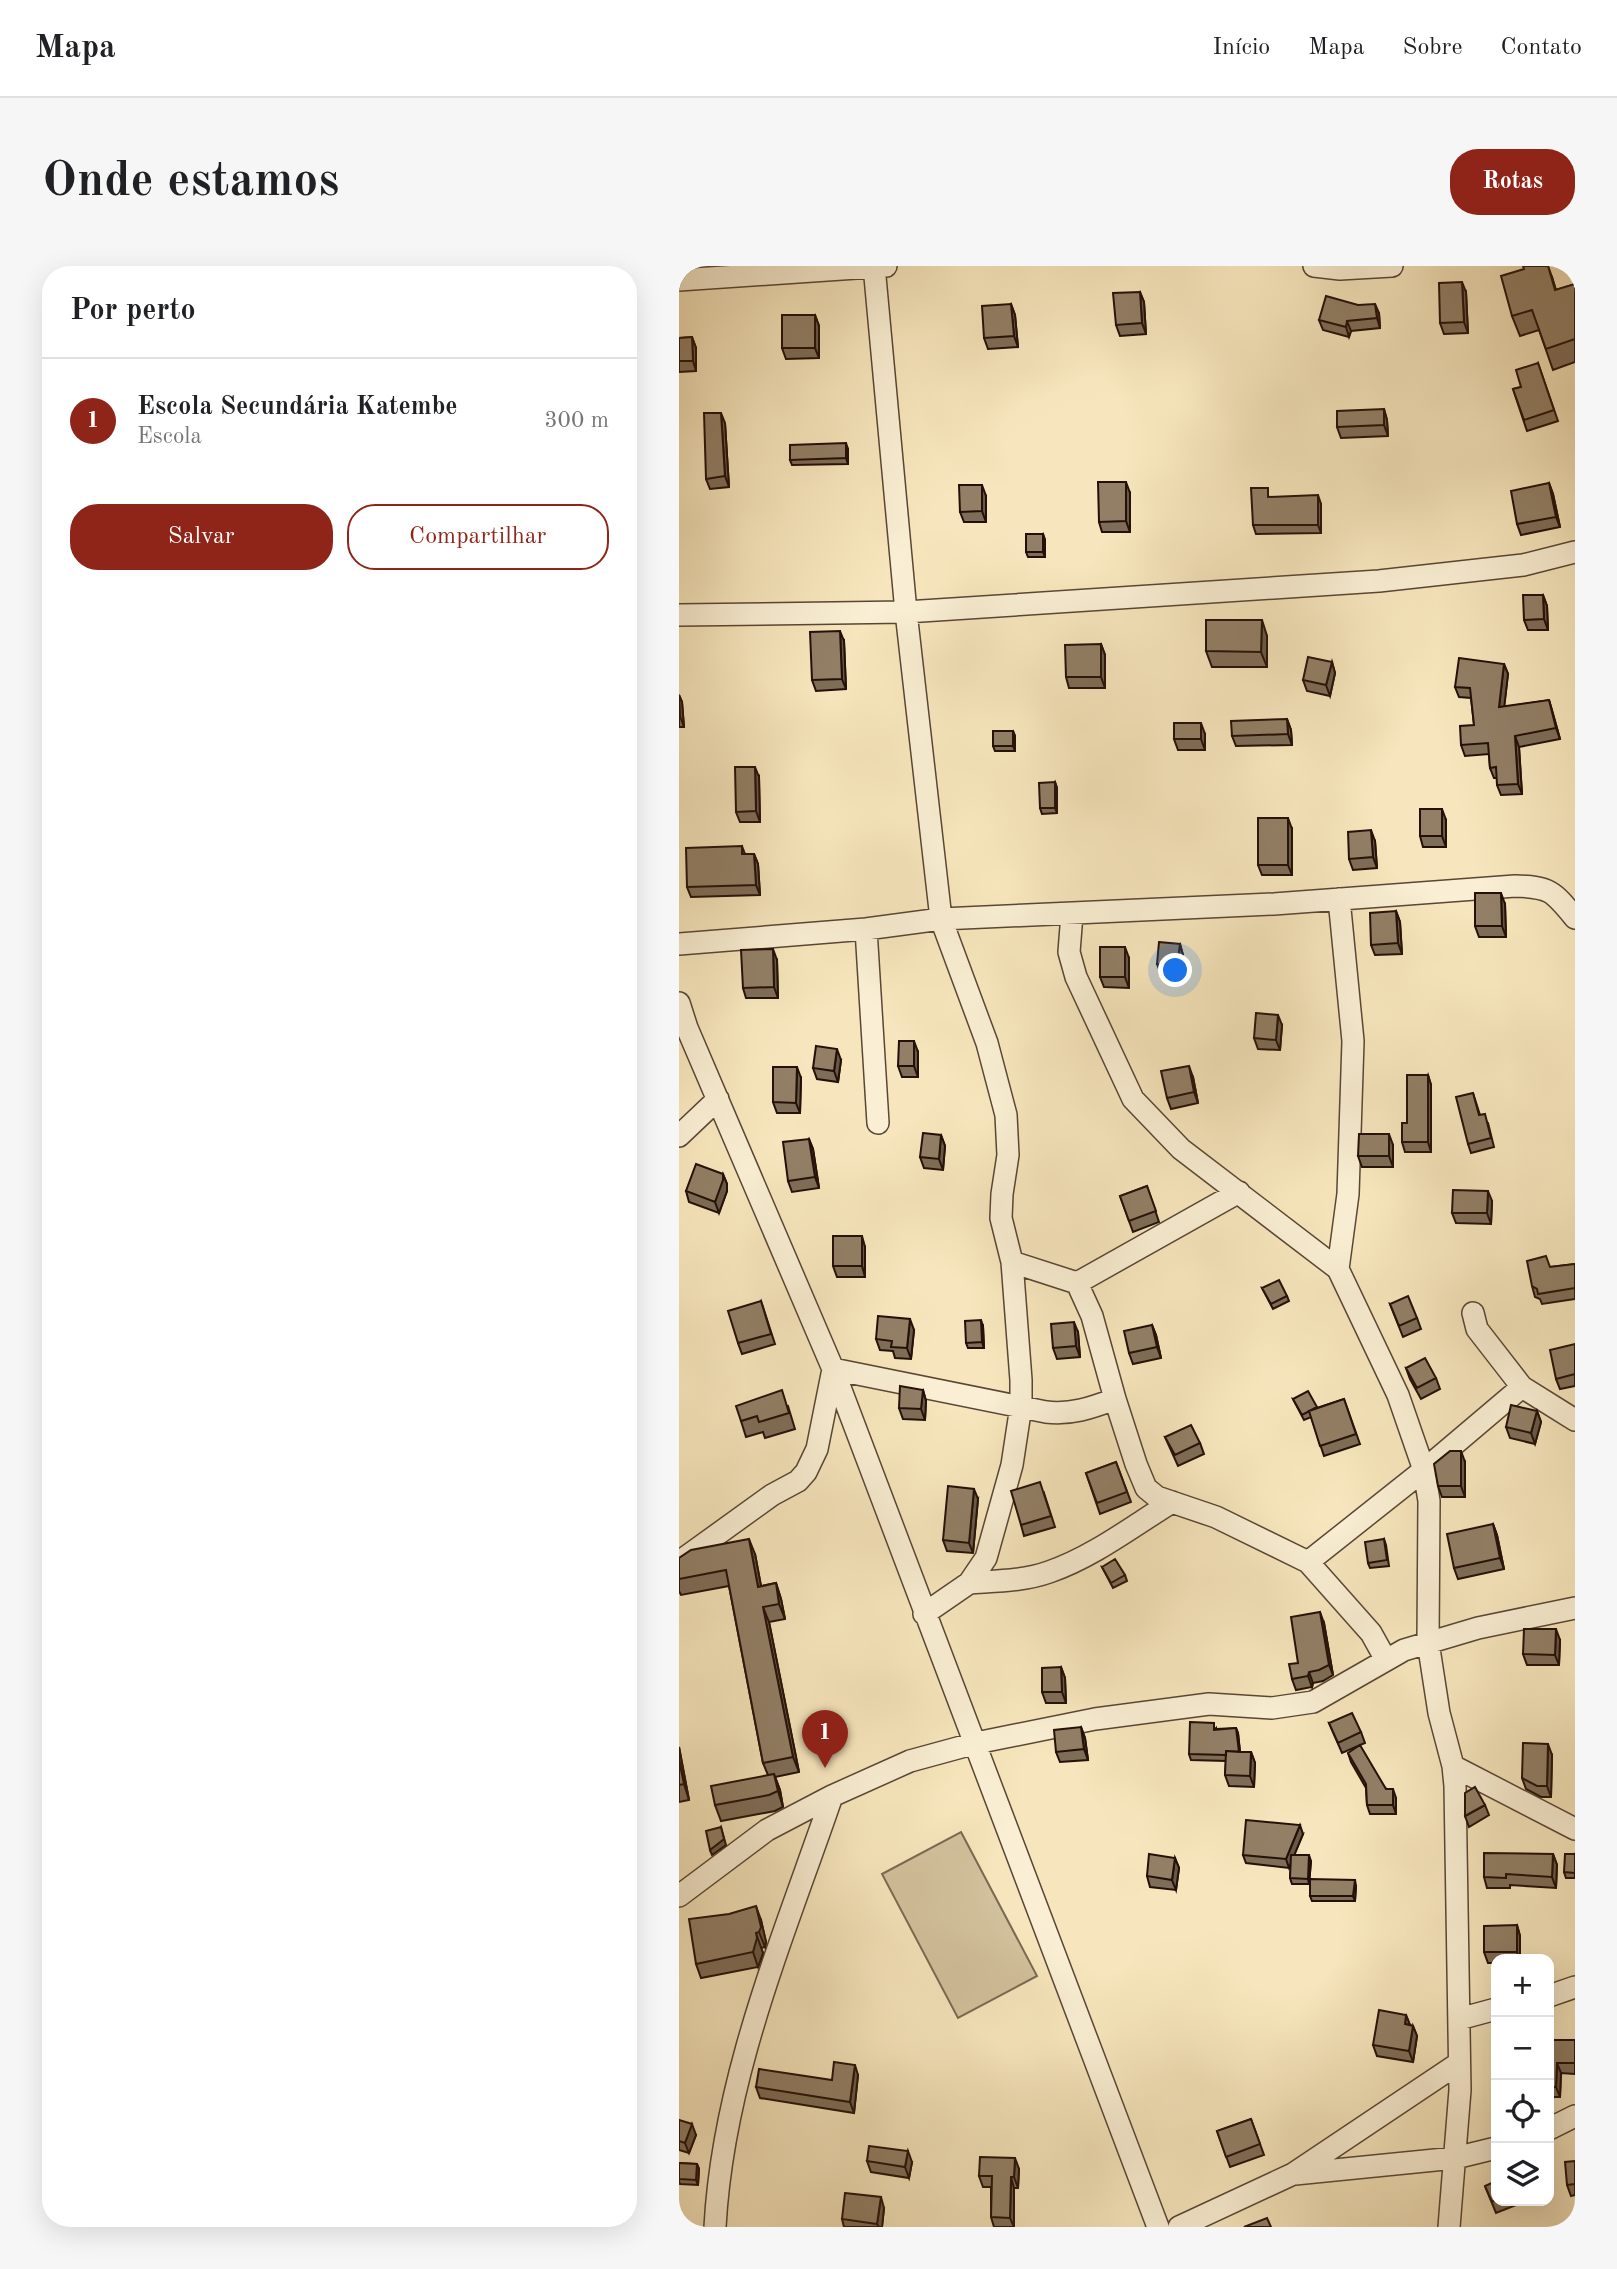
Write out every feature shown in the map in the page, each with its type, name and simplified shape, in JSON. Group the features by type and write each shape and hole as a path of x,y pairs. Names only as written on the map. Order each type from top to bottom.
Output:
{"street":[{"path":"874,266 906,612 941,919 987,1043 1006,1115 1008,1155 1001,1218 1013,1262 1021,1406 1011,1465 986,1558 969,1583 924,1614"},
{"path":"679,280 886,266"},
{"path":"1314,266 1392,266"},
{"path":"679,615 906,612 1379,581 1523,565 1575,552"},
{"path":"679,944 866,929 941,919 1339,899 1515,886 1540,887 1558,897 1575,918"},
{"path":"1338,1269 1348,1194 1353,1041 1339,899"},
{"path":"1072,914 1069,952 1076,977 1133,1099 1181,1149 1338,1269 1398,1395 1424,1470 1429,1501 1428,1642 1439,1713 1453,1766 1459,2063 1449,2227"},
{"path":"866,929 878,1122"},
{"path":"679,1003 687,1028 833,1369 1159,2227"},
{"path":"679,1136 718,1099"},
{"path":"1077,1283 1239,1192"},
{"path":"1013,1262 1077,1283 1092,1316 1115,1399 1146,1488 1157,1497 1216,1517 1308,1562 1371,1633 1386,1660"},
{"path":"1473,1313 1477,1329 1522,1387 1575,1420"},
{"path":"833,1369 1066,1414 1115,1399"},
{"path":"679,1562 772,1495 798,1481 806,1472 817,1449 833,1369"},
{"path":"1308,1562 1424,1470 1522,1387"},
{"path":"969,1583 1025,1578 1076,1561 1172,1502"},
{"path":"679,1896 767,1830 832,1796 910,1761 976,1743 1095,1719 1209,1704 1272,1708 1313,1702 1403,1650 1478,1628 1575,1608"},
{"path":"1453,1766 1575,1829"},
{"path":"715,2227 717,2192 749,2034 832,1796"},
{"path":"1554,1994 1575,1986"},
{"path":"1459,2018 1491,2010"},
{"path":"1179,2227 1293,2174 1459,2063"},
{"path":"1554,2126 1575,2116"},
{"path":"1293,2174 1455,2158 1491,2149"}],"shaded area":[{"path":"961,1832 1037,1976 958,2018 882,1874"}],"building":[{"path":"1523,266 1548,266 1555,290 1575,284 1575,339 1546,349 1532,310 1512,316 1501,276 1524,269"},
{"path":"1462,282 1464,322 1440,323 1439,283"},
{"path":"1140,292 1142,323 1116,325 1113,293"},
{"path":"1326,296 1358,305 1375,304 1377,318 1347,321 1346,327 1319,320"},
{"path":"1011,304 1014,336 984,338 982,306"},
{"path":"782,315 815,315 815,348 782,348"},
{"path":"692,337 693,361 679,361 679,338"},
{"path":"1538,363 1554,410 1524,420 1513,389 1521,387 1516,370"},
{"path":"1384,409 1384,425 1337,427 1337,411"},
{"path":"704,413 721,413 725,476 706,479"},
{"path":"846,443 846,458 790,460 790,445"},
{"path":"1098,482 1126,482 1126,521 1099,522"},
{"path":"1549,483 1556,517 1517,524 1511,491"},
{"path":"959,485 982,485 982,511 960,512"},
{"path":"1251,488 1268,488 1268,497 1318,495 1318,525 1253,525"},
{"path":"1026,534 1043,534 1043,552 1026,552"},
{"path":"1523,595 1543,595 1544,619 1524,620"},
{"path":"1206,620 1262,620 1261,652 1206,651"},
{"path":"840,631 842,679 812,680 810,632"},
{"path":"1101,644 1101,677 1066,677 1065,645"},
{"path":"1308,657 1332,662 1326,685 1303,680"},
{"path":"1459,658 1504,664 1499,707 1549,700 1556,728 1515,736 1518,784 1497,785 1496,767 1490,768 1488,743 1461,745 1460,726 1474,725 1470,688 1455,687"},
{"path":"1287,719 1288,734 1232,736 1231,721"},
{"path":"1174,723 1201,723 1201,739 1174,739"},
{"path":"993,731 1013,731 1013,746 993,746"},
{"path":"735,767 755,767 756,811 736,812"},
{"path":"1055,782 1055,808 1040,808 1039,783"},
{"path":"1420,809 1442,809 1442,836 1420,836"},
{"path":"1258,818 1288,818 1288,865 1258,865"},
{"path":"1371,830 1373,857 1349,859 1348,832"},
{"path":"742,846 742,854 754,854 756,885 687,887 686,848"},
{"path":"1475,893 1501,893 1502,926 1475,926"},
{"path":"1396,911 1398,943 1371,945 1370,913"},
{"path":"1159,942 1180,944 1177,966 1157,964"},
{"path":"1100,947 1125,947 1125,977 1100,977"},
{"path":"773,949 774,987 743,988 741,950"},
{"path":"1256,1013 1278,1015 1276,1040 1254,1038"},
{"path":"899,1041 914,1041 914,1066 898,1066"},
{"path":"816,1046 837,1049 834,1071 813,1068"},
{"path":"1189,1066 1194,1092 1167,1098 1161,1071"},
{"path":"773,1067 797,1067 796,1103 773,1102"},
{"path":"1407,1075 1428,1075 1428,1142 1402,1142 1402,1123 1407,1123"},
{"path":"1473,1093 1479,1115 1485,1114 1491,1138 1468,1144 1456,1097"},
{"path":"923,1133 941,1135 939,1159 920,1157"},
{"path":"1359,1134 1389,1134 1389,1156 1358,1156"},
{"path":"809,1139 815,1177 788,1181 783,1142"},
{"path":"696,1164 723,1174 715,1202 686,1191"},
{"path":"1147,1186 1156,1211 1129,1221 1120,1196"},
{"path":"1453,1190 1488,1191 1487,1213 1452,1213"},
{"path":"833,1236 862,1236 862,1266 833,1266"},
{"path":"1546,1256 1550,1267 1575,1264 1575,1288 1538,1294 1537,1289 1532,1286 1527,1261"},
{"path":"1279,1280 1287,1296 1271,1304 1262,1288"},
{"path":"1408,1296 1417,1318 1399,1326 1390,1304"},
{"path":"761,1301 771,1334 738,1343 728,1311"},
{"path":"878,1316 910,1319 907,1348 891,1347 892,1341 876,1339"},
{"path":"981,1320 982,1342 966,1343 965,1321"},
{"path":"1074,1322 1076,1346 1053,1348 1051,1324"},
{"path":"1152,1325 1157,1347 1129,1353 1124,1331"},
{"path":"1575,1344 1575,1374 1556,1379 1550,1350"},
{"path":"1425,1358 1436,1378 1417,1388 1406,1368"},
{"path":"900,1386 923,1390 921,1409 899,1408"},
{"path":"782,1390 789,1413 759,1422 757,1416 741,1421 736,1406"},
{"path":"1308,1391 1317,1407 1302,1415 1293,1399"},
{"path":"1344,1399 1356,1434 1320,1446 1309,1411"},
{"path":"1511,1405 1537,1411 1531,1433 1506,1427"},
{"path":"1191,1425 1200,1443 1175,1455 1165,1437"},
{"path":"1450,1451 1461,1451 1461,1486 1438,1486 1434,1464"},
{"path":"1116,1462 1127,1492 1097,1503 1086,1473"},
{"path":"1040,1482 1051,1516 1021,1525 1011,1491"},
{"path":"948,1486 974,1489 969,1543 943,1540"},
{"path":"1493,1524 1500,1558 1454,1568 1447,1534"},
{"path":"749,1539 758,1587 776,1583 779,1604 763,1607 793,1757 763,1763 726,1570 679,1579 679,1558 691,1550"},
{"path":"1384,1539 1387,1560 1368,1563 1365,1542"},
{"path":"1115,1559 1125,1575 1111,1583 1102,1567"},
{"path":"1320,1612 1329,1665 1309,1672 1308,1676 1292,1679 1289,1664 1298,1663 1291,1617"},
{"path":"1524,1629 1556,1629 1555,1655 1523,1654"},
{"path":"1061,1667 1062,1692 1042,1692 1042,1668"},
{"path":"1352,1713 1361,1732 1338,1743 1329,1723"},
{"path":"1190,1722 1214,1723 1214,1730 1236,1728 1239,1752 1226,1751 1226,1755 1189,1754"},
{"path":"1081,1727 1084,1749 1056,1752 1054,1730"},
{"path":"1523,1743 1548,1744 1547,1786 1537,1786 1522,1778"},
{"path":"1360,1745 1386,1789 1393,1789 1393,1805 1367,1805 1366,1784 1348,1753"},
{"path":"1226,1751 1251,1752 1250,1776 1225,1775"},
{"path":"679,1760 684,1784 679,1785"},
{"path":"774,1774 778,1791 715,1805 711,1786"},
{"path":"1475,1787 1485,1805 1465,1816 1465,1793"},
{"path":"1246,1820 1300,1825 1286,1859 1243,1855"},
{"path":"721,1827 724,1839 710,1850 706,1831"},
{"path":"1484,1853 1553,1854 1552,1877 1506,1874 1506,1878 1484,1877"},
{"path":"1149,1854 1175,1858 1172,1880 1147,1876"},
{"path":"1565,1854 1575,1854 1575,1873 1564,1872"},
{"path":"1291,1855 1309,1855 1308,1879 1290,1878"},
{"path":"1310,1879 1355,1880 1353,1896 1310,1896"},
{"path":"756,1906 761,1927 756,1933 753,1952 696,1964 689,1919 729,1914"},
{"path":"1517,1925 1517,1952 1484,1952 1484,1926"},
{"path":"1379,2010 1406,2015 1405,2024 1413,2026 1409,2051 1373,2045"},
{"path":"1554,2040 1575,2040 1575,2063 1557,2063 1556,2087"},
{"path":"834,2062 855,2065 850,2102 756,2087 759,2069 832,2080"},
{"path":"1251,2119 1260,2144 1226,2157 1217,2131"},
{"path":"679,2120 692,2124 685,2143 679,2141"},
{"path":"869,2146 908,2151 905,2167 867,2161"},
{"path":"980,2157 1015,2158 1014,2177 1011,2177 1010,2218 991,2217 992,2176 979,2176"},
{"path":"1575,2161 1575,2184 1567,2185 1565,2162"},
{"path":"679,2163 697,2164 696,2180 679,2179"},
{"path":"1491,2183 1491,2200 1485,2186"},
{"path":"845,2193 881,2197 877,2224 842,2219"},
{"path":"1267,2218 1271,2227 1244,2227"}],"place":[{"name":"Escola Secundária Katembe","path":"825,1768"}]}
